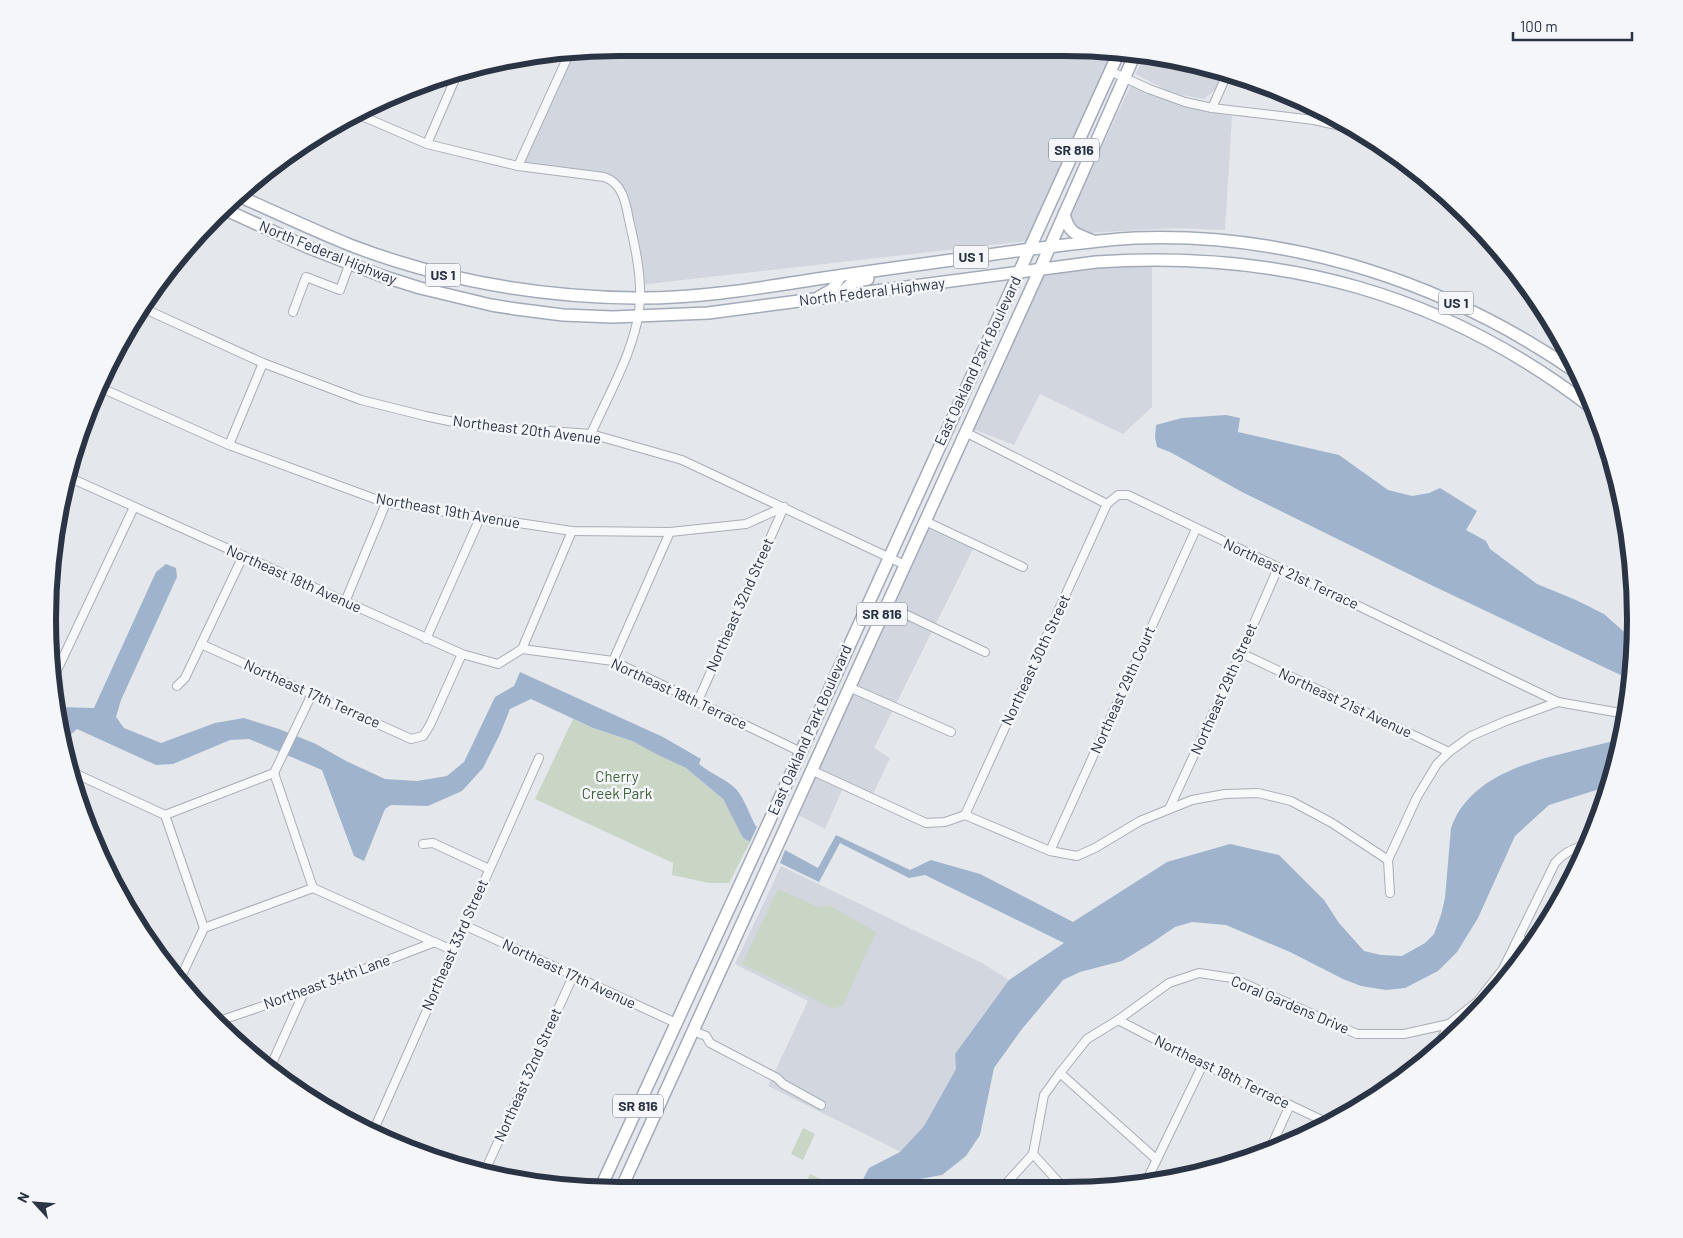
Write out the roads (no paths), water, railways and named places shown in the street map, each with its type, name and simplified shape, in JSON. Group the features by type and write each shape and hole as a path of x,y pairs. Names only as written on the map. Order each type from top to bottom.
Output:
{"main road":[{"name":"East Oakland Park Boulevard","path":"603,1182 1116,59"},
{"name":"East Oakland Park Boulevard","path":"624,1182 966,428 1040,270 1132,60"},
{"name":"North Federal Highway","path":"245,199 325,235 381,256 440,274 497,286 570,295 640,298 705,294 1094,241 1137,238 1196,238 1256,244 1364,268 1438,294 1502,325 1567,366"},
{"name":"North Federal Highway","path":"231,212 349,265 420,288 516,310 569,315 638,316 708,313 1018,274 1096,262 1157,259 1260,266 1346,283 1404,302 1476,333 1534,367 1583,401"},
{"path":"1064,214 1066,223 1074,233 1094,241"},
{"path":"1260,266 1271,253 1288,250"},
{"path":"349,265 368,264 376,261 381,256"},
{"path":"840,296 848,285 854,281 882,277 891,268"},
{"path":"816,299 833,289 840,276"},
{"path":"1534,367 1554,368 1563,363"},
{"path":"1554,380 1560,377 1572,376"},
{"path":"958,403 964,406 967,413 966,428"},
{"path":"801,752 803,761 811,770"},
{"path":"770,818 778,822 782,833"},
{"path":"683,1006 688,1025 693,1031"},
{"path":"676,1023 682,1031 685,1048"}],"street":[{"path":"518,166 567,59"},
{"path":"1110,71 1149,89 1184,102 1212,108 1330,124"},
{"path":"1212,108 1225,80"},
{"path":"427,144 454,81"},
{"path":"1314,120 1315,115"},
{"path":"364,117 427,144 518,166 609,178 619,187 628,214 636,249 640,298 638,316 626,355 590,434"},
{"path":"293,312 306,277 340,290 349,265"},
{"name":"Northeast 20th Avenue","path":"148,311 263,363 361,400 468,425 590,434 682,460 905,565"},
{"path":"229,445 263,363"},
{"name":"Northeast 19th Avenue","path":"105,390 229,445 386,503 572,531 670,532 746,524 784,507"},
{"path":"966,428 1107,504"},
{"name":"Northeast 18th Avenue","path":"74,479 462,654 498,664 522,649"},
{"name":"Northeast 21st Terrace","path":"1107,504 1118,495 1128,495 1558,702 1619,713"},
{"path":"344,602 386,503"},
{"name":"Northeast 30th Street","path":"965,815 1107,504"},
{"path":"58,668 134,507"},
{"name":"Northeast 32nd Street","path":"697,702 784,507"},
{"path":"426,639 480,518"},
{"path":"925,521 1023,567"},
{"name":"Northeast 29th Court","path":"1050,851 1196,529"},
{"path":"522,649 572,531"},
{"path":"613,660 670,532"},
{"path":"176,686 185,678 243,556"},
{"name":"Northeast 29th Street","path":"1169,809 1278,568"},
{"path":"886,605 985,652"},
{"name":"Northeast 17th Terrace","path":"201,644 411,739 423,736 430,725 462,654"},
{"name":"Northeast 18th Terrace","path":"522,649 613,660 801,752"},
{"name":"Northeast 21st Avenue","path":"1241,653 1449,752"},
{"path":"849,687 951,732"},
{"path":"78,775 165,815 274,773 312,694"},
{"path":"1390,893 1388,860 1417,797 1437,764 1449,752 1471,736 1506,720 1558,702"},
{"name":"Northeast 33rd Street","path":"375,1126 452,950 539,758"},
{"path":"811,770 926,824 945,822 965,815 1050,851 1077,856 1095,848 1140,821 1192,800 1225,794 1258,793 1291,801 1332,823 1388,860"},
{"path":"274,773 313,888"},
{"path":"165,815 204,928 183,974"},
{"path":"424,844 434,843 489,869"},
{"path":"1495,980 1520,938 1555,863 1561,855 1578,847"},
{"path":"204,928 313,888 452,950"},
{"name":"Northeast 17th Avenue","path":"464,925 676,1023"},
{"path":"1520,938 1524,943"},
{"name":"Northeast 34th Lane","path":"224,1019 304,992 435,942"},
{"name":"Coral Gardens Drive","path":"1033,1154 1044,1095 1087,1039 1118,1020 1169,983 1199,973 1232,978 1357,1034 1404,1034 1459,1020"},
{"name":"Northeast 32nd Street","path":"487,1166 573,976"},
{"path":"272,1062 304,992"},
{"path":"1444,1033 1449,1024 1473,1005"},
{"name":"Northeast 18th Terrace","path":"1118,1020 1203,1064 1321,1120"},
{"path":"693,1031 706,1036 710,1043 777,1078 782,1084 821,1105"},
{"path":"1149,1175 1203,1064"},
{"path":"1060,1073 1156,1159"},
{"path":"1273,1141 1290,1105"},
{"path":"1008,1182 1033,1154 1058,1182"}],"water":[{"path":"1226,415 1240,418 1238,432 1339,455 1388,490 1412,496 1429,493 1440,488 1477,511 1466,530 1486,541 1490,549 1537,584 1604,614 1627,634 1624,677 1429,584 1242,492 1170,452 1157,447 1155,437 1156,425 1182,418"},
{"path":"166,564 176,568 177,577 121,700 116,717 124,728 161,743 215,723 244,718 279,729 316,744 346,761 385,779 417,781 447,776 464,762 495,697 514,686 520,672 663,737 701,759 699,764 728,782 739,792 757,827 750,842 743,838 723,799 686,768 632,741 593,728 531,699 510,709 483,768 462,791 428,806 391,805 385,809 364,861 354,856 322,770 249,739 230,740 173,764 156,765 77,729 69,737 63,707 94,708 156,572"},
{"path":"1613,741 1601,789 1549,805 1515,836 1478,918 1457,952 1438,971 1405,988 1386,990 1361,986 1290,952 1226,925 1192,922 1175,927 1122,961 1080,972 1063,980 1022,1029 994,1068 980,1135 966,1156 942,1175 903,1182 862,1182 869,1168 900,1152 924,1126 956,1069 955,1054 1009,980 1064,943 925,875 909,878 840,843 819,882 780,863 785,850 818,868 836,835 910,870 931,860 980,874 1073,922 1167,862 1230,844 1279,855 1324,900 1339,923 1364,951 1381,955 1402,956 1425,943 1434,934 1445,898 1451,828 1463,806 1479,789 1500,776 1548,757"}],"park label":[{"name":"Cherry Creek Park","path":"617,786"}]}
